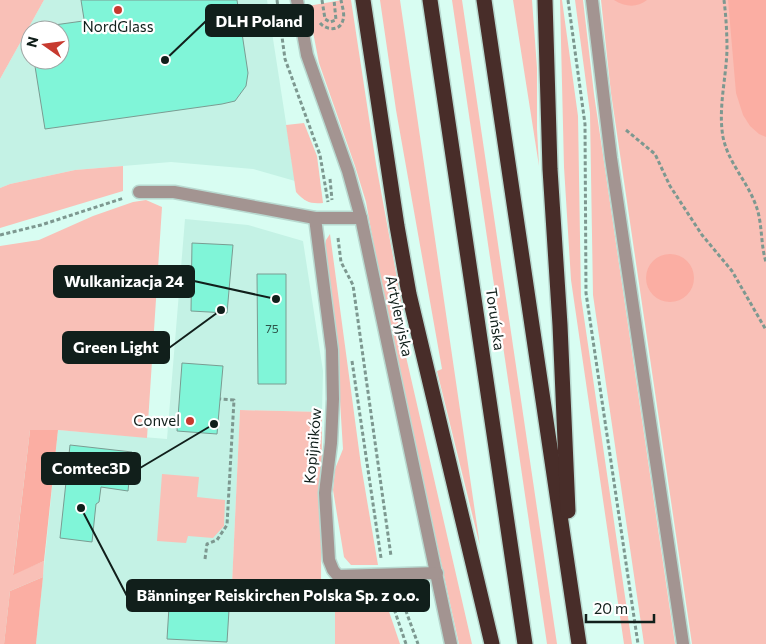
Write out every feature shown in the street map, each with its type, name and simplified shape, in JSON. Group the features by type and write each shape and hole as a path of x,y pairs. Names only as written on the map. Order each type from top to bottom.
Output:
{"highway":[{"path":"363,0 409,294 492,644"},
{"name":"Toruńska","path":"430,0 525,644"},
{"path":"484,0 579,644"},
{"path":"545,0 553,218 560,325 568,518 577,627"}],"street":[{"name":"Artyleryjska","path":"297,0 308,55 348,172 361,218 437,573 450,644"},
{"path":"592,0 606,113 683,644"},
{"path":"140,192 174,192 315,218 361,218"},
{"name":"Kopijników","path":"315,218 332,350 333,399 331,443 325,493 329,560 338,576 437,573"}],"path":[{"path":"322,0 325,19 330,22 336,20 334,0"},
{"path":"318,18 325,28 339,27 343,19 341,0"},
{"path":"568,0 585,124 586,293 638,644"},
{"path":"724,0 727,50 722,112 723,139 732,162 755,202 762,227 766,262"},
{"path":"606,113 655,154 670,186 702,235 732,271 766,330"},
{"path":"329,172 341,262 352,285 395,574 418,644"},
{"path":"0,235 41,226 140,192"},
{"path":"205,559 208,544 217,540 228,525 234,400 220,399"}],"shaded area":[{"path":"0,0 44,0 33,20 20,20 20,43 0,79"},
{"path":"44,0 267,0 295,181 253,169 171,162 75,170 10,184 0,188 0,79 20,43 20,70 70,70 70,20 33,20"},
{"path":"351,0 376,164 403,311 396,313 472,644 459,644 384,302 366,202 319,63 308,6"},
{"path":"380,0 400,0 480,546 437,371 442,369 396,110"},
{"path":"452,0 462,0 557,644 547,644"},
{"path":"513,0 532,0 537,68 539,166"},
{"path":"560,0 562,0 578,116 581,297 632,644 624,644 571,280 564,167"},
{"path":"575,0 583,0 594,94 675,644 644,644 593,295 590,113"},
{"path":"601,0 766,0 766,644 692,644 611,93"},
{"path":"614,0 647,0 631,6"},
{"path":"728,0 766,0 766,137 750,126 743,115 736,93"},
{"path":"304,123 317,156 323,203 308,202 296,192 286,125"},
{"path":"123,166 123,191 0,228 0,188 10,184 75,170"},
{"path":"146,200 162,207 147,438 58,430 30,430 13,574 44,561 43,577 10,591 4,644 0,644 0,246 39,240 93,216 133,202"},
{"path":"185,219 248,225 303,241 323,371 322,412 240,410 232,584 321,585 335,599 335,644 36,644 58,430 167,439"},
{"path":"330,234 361,465 378,565 351,565 344,557 333,490 335,469 343,449 337,353 325,249 326,240"},
{"path":"670,254 679,256 687,261 692,269 694,278 692,287 687,295 679,300 670,302 661,300 653,295 648,287 646,278 648,269 653,261 661,256"},
{"path":"240,410 322,412 321,585 232,584"},
{"path":"30,430 58,430 44,561 13,575"},
{"path":"162,474 199,477 197,497 225,500 224,526 213,538 188,536 186,543 157,541"},
{"path":"43,577 36,644 4,644 10,591"},
{"path":"352,583 380,585 400,644 335,644 335,599 337,592"}],"building":[{"path":"81,0 237,0 248,73 246,86 235,101 222,104 45,129 36,70 70,70 70,23 83,21"},
{"path":"192,243 233,245 227,313 191,311"},
{"path":"257,274 286,274 286,384 258,384"},
{"path":"182,363 223,366 217,434 177,431"},
{"path":"70,445 132,452 128,491 101,487 99,502 96,504 92,542 60,538"},
{"path":"169,607 229,610 227,642 167,639"}],"place":[{"name":"NordGlass","path":"118,10"},
{"name":"DLH Poland","path":"165,60"},
{"name":"Wulkanizacja 24","path":"276,299"},
{"name":"Green Light","path":"221,310"},
{"name":"Convel","path":"190,421"},
{"name":"Comtec3D","path":"214,424"},
{"name":"Bänninger Reiskirchen Polska Sp. z o.o.","path":"81,508"}]}
